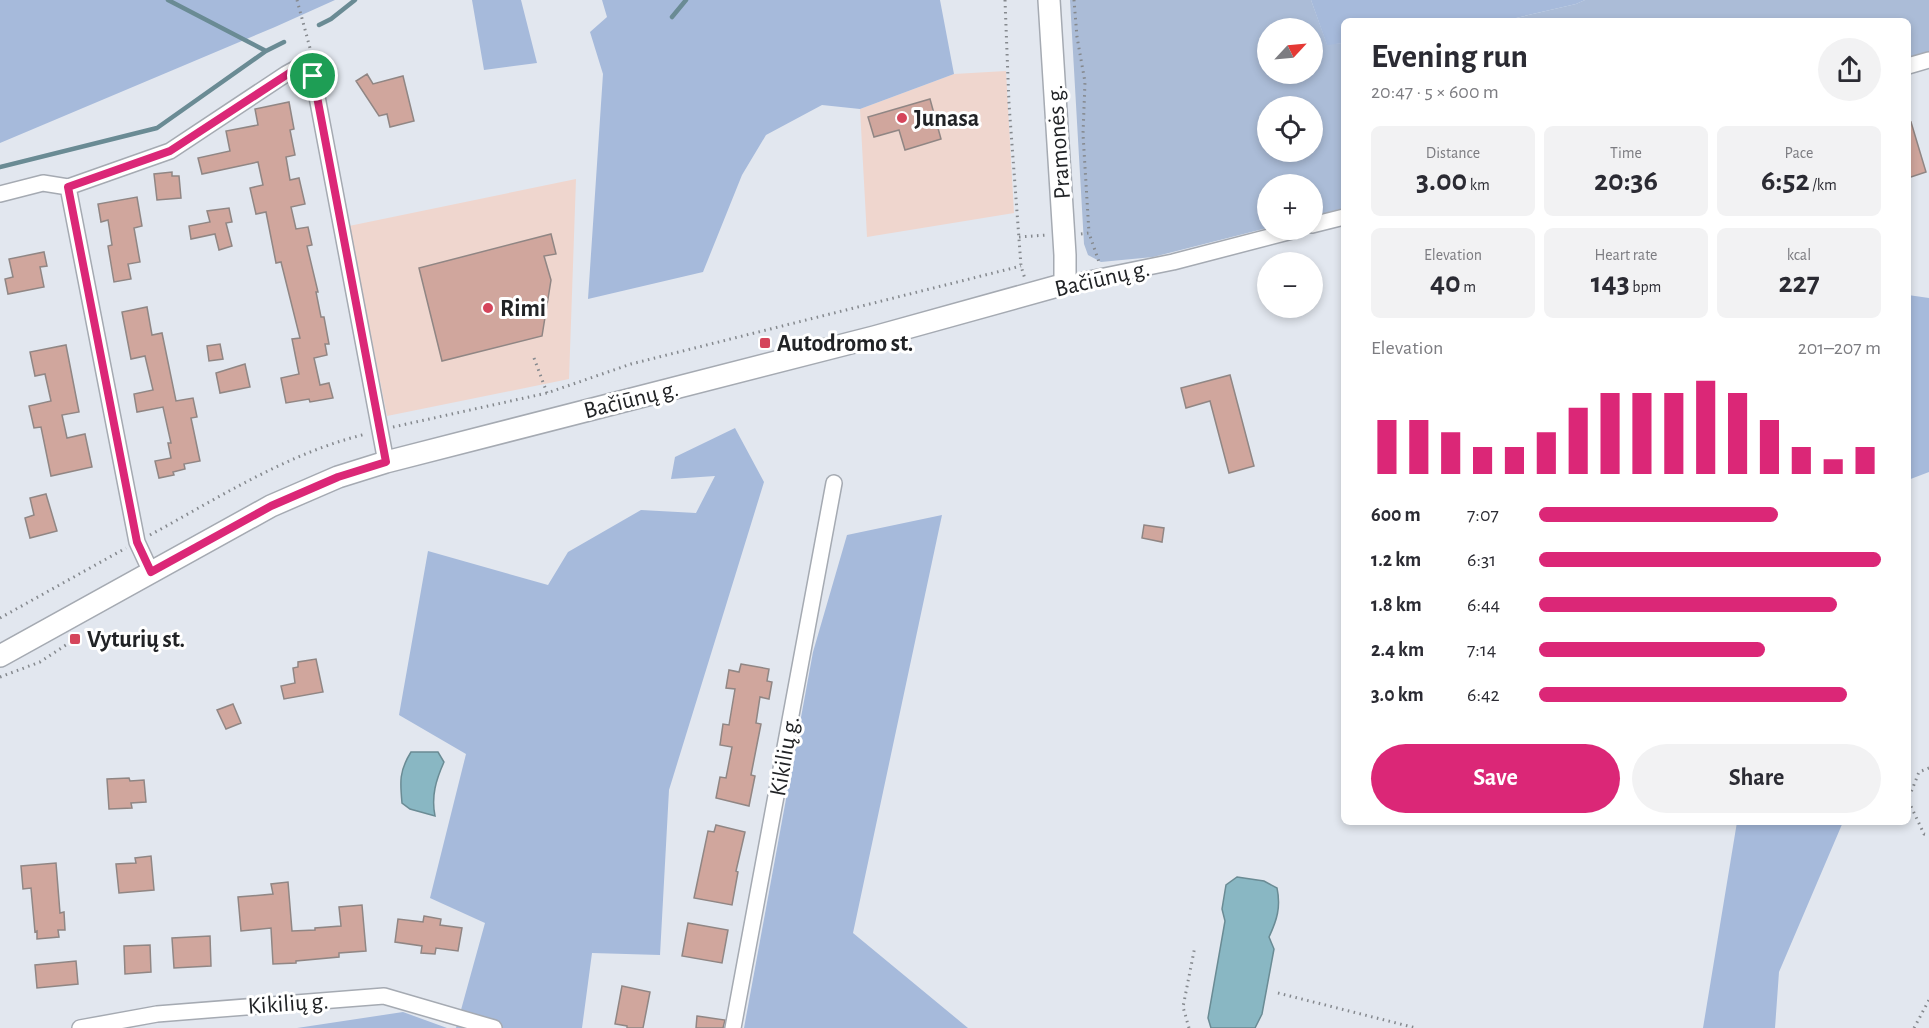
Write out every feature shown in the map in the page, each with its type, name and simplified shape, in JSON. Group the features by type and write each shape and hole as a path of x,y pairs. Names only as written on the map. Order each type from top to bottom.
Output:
{"main road":[{"name":"Pramonės g.","path":"1049,0 1065,284"},
{"name":"Bačiūnų g.","path":"0,656 271,506 338,477 386,462 1029,296 1065,284"}],"street":[{"path":"1911,65 1929,60"},
{"path":"0,194 43,183 68,187 170,151 286,74 297,68 308,69 313,76 315,86 386,462"},
{"path":"68,187 137,542 151,572"},
{"path":"1323,222 1341,218"},
{"name":"Bačiūnų g.","path":"1065,284 1173,262 1258,240"},
{"name":"Kikilių g.","path":"733,1028 834,483"},
{"name":"Kikilių g.","path":"80,1028 157,1014 384,996 494,1028"}],"path":[{"path":"297,0 310,48 308,69"},
{"path":"1005,0 1021,266 1029,296"},
{"path":"1074,0 1077,37 1085,82 1083,134 1089,233"},
{"path":"534,358 547,393"},
{"path":"0,677 40,662 75,639"},
{"path":"1911,792 1919,772 1929,768"},
{"path":"1911,806 1924,834 1929,835"},
{"path":"1189,1028 1183,1007 1195,946"},
{"path":"1278,993 1416,1028"},
{"path":"1914,1028 1929,1000"}],"shaded area":[{"path":"0,0 335,0 0,143"},
{"path":"472,0 521,0 537,63 484,70"},
{"path":"602,0 940,0 954,74 860,109 822,105 766,135 742,175 703,272 588,299 603,74 590,32 607,17"},
{"path":"1070,0 1311,0 1318,18 1257,18 1257,84 1323,84 1323,33 1327,44 1341,43 1341,209 1323,213 1323,174 1257,174 1257,231 1153,257 1101,262 1088,255 1084,244"},
{"path":"1311,0 1585,0 1516,18 1341,18 1341,43 1327,45 1323,34 1323,18 1317,18"},
{"path":"1585,0 1929,0 1929,60 1911,65 1911,18 1516,18"},
{"path":"1006,71 1014,213 867,237 860,109 954,74"},
{"path":"576,179 569,379 387,416 349,226"},
{"path":"1911,295 1929,298 1929,472 1911,479"},
{"path":"735,428 764,482 669,790 660,955 592,953 582,1028 456,1028 485,923 430,898 466,754 399,715 428,551 548,585 568,552 641,510 696,513 715,476 671,479 675,457"},
{"path":"942,515 853,933 968,1028 744,1028 813,652 847,535"},
{"path":"411,752 438,752 444,762 435,788 435,816 410,809 402,803 401,777"},
{"path":"1737,825 1842,825 1779,972 1775,1028 1703,1028"},
{"path":"1237,877 1264,881 1277,888 1278,913 1269,937 1274,949 1262,1014 1255,1028 1211,1028 1208,1018 1225,921 1222,909 1226,885"},
{"path":"403,1012 447,1028 297,1028"}],"building":[{"path":"367,74 373,84 403,76 414,121 390,127 387,114 379,116 356,81"},
{"name":"Junasa","path":"930,99 941,139 905,150 899,130 874,137 868,117"},
{"path":"289,102 294,129 290,130 295,155 286,157 290,180 299,178 305,204 291,207 296,229 308,227 312,245 307,246 318,292 316,292 321,317 324,317 329,344 325,344 327,355 314,358 320,385 329,383 333,398 286,403 281,378 299,374 292,339 300,338 281,262 276,263 266,212 256,214 250,188 263,185 258,162 202,174 198,158 230,151 226,131 258,125 255,109"},
{"path":"1911,122 1926,172 1911,177"},
{"path":"172,172 172,176 179,176 181,198 157,200 154,174"},
{"path":"137,197 142,226 134,228 140,262 128,264 131,279 114,282 108,246 112,245 108,220 101,222 98,204"},
{"path":"229,208 232,222 226,223 232,246 219,250 215,234 191,239 189,226 210,222 207,211"},
{"name":"Rimi","path":"551,234 556,254 544,256 551,280 542,336 442,361 419,268"},
{"path":"44,252 47,266 40,267 44,287 8,294 5,279 13,277 9,259"},
{"path":"147,307 152,335 162,333 176,401 193,398 197,417 191,418 200,461 184,464 185,469 173,472 174,475 159,478 155,461 171,458 168,443 171,443 163,407 137,412 134,394 153,390 145,356 131,359 122,312"},
{"path":"220,344 223,359 209,361 207,346"},
{"path":"66,345 79,412 62,415 67,438 85,434 92,467 51,476 41,427 34,428 29,406 51,401 45,374 35,376 30,352"},
{"path":"245,364 250,387 220,393 216,373"},
{"path":"1230,375 1254,466 1229,473 1210,401 1186,408 1181,388"},
{"path":"46,494 57,531 30,538 25,518 34,515 30,498"},
{"path":"1144,525 1164,528 1162,542 1142,538"},
{"path":"316,659 323,692 284,699 281,686 295,683 293,668 298,667 298,662"},
{"path":"741,664 769,669 767,681 772,682 769,699 760,697 756,723 761,724 751,775 755,776 749,806 716,798 720,777 726,778 732,747 720,745 723,724 729,725 735,689 726,688 729,670 739,672"},
{"path":"233,704 241,723 226,729 217,710"},
{"path":"129,778 130,781 144,780 146,802 131,803 132,808 109,809 107,779"},
{"path":"716,825 745,832 736,871 738,872 732,905 694,898 708,831 714,832"},
{"path":"151,856 154,890 119,893 116,864 136,863 135,858"},
{"path":"56,863 60,913 64,912 65,930 58,930 59,937 37,939 31,888 23,889 21,866"},
{"path":"288,882 292,931 341,926 339,907 362,905 366,951 339,953 339,957 273,964 271,928 241,931 238,897 273,894 271,884"},
{"path":"424,916 441,919 440,925 462,928 458,951 436,948 435,954 421,953 422,946 395,942 398,919 423,922"},
{"path":"688,923 728,930 722,963 682,956"},
{"path":"210,936 211,966 174,968 172,938"},
{"path":"150,945 151,972 125,974 124,946"},
{"path":"76,961 78,984 37,988 35,965"},
{"path":"622,986 650,992 643,1028 627,1028 627,1026 615,1024"},
{"path":"697,1016 725,1020 723,1028 696,1028"}],"waterway":[{"path":"168,0 266,51"},
{"path":"319,25 331,19 355,0"},
{"path":"672,17 686,0"},
{"path":"0,167 157,128 266,51 284,42"}],"place":[{"name":"Junasa","path":"902,118"},
{"name":"Rimi","path":"488,308"},
{"name":"Autodromo st.","path":"765,343"},
{"name":"Vyturių st.","path":"75,639"}],"route":[{"path":"297,68 308,69 313,76 386,462 304,490 238,523 151,572 137,542 68,187 170,151 297,68"}]}
